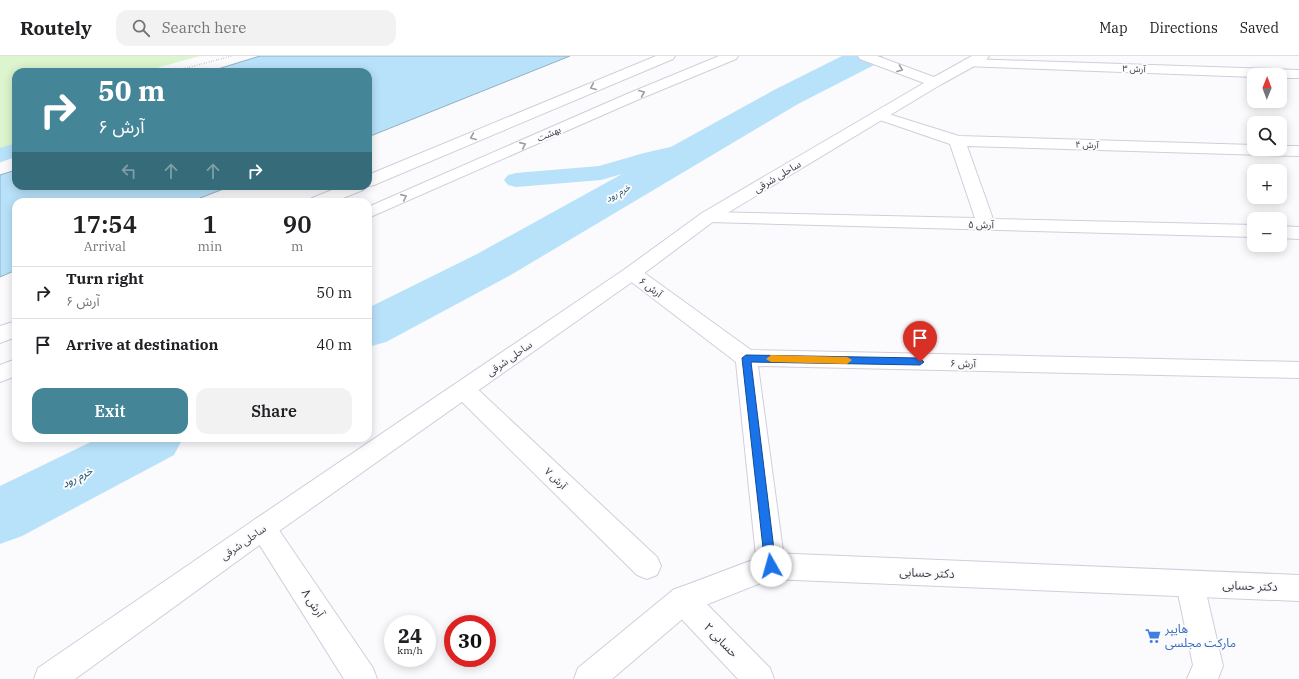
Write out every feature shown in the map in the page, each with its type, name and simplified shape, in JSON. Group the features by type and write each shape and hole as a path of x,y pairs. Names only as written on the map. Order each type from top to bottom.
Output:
{"street":[{"path":"372,179 668,56"},
{"name":"بهشت","path":"372,211 632,97 732,56"},
{"path":"865,56 935,82"},
{"name":"ساحلی شرقی","path":"49,679 263,528 632,273 708,217 935,82 982,56"},
{"path":"1168,56 1183,71"},
{"name":"آرش ۳","path":"969,63 1299,74"},
{"name":"آرش ۴","path":"879,115 957,141 1299,151"},
{"path":"957,141 986,224"},
{"path":"328,198 347,190"},
{"name":"آرش ۵","path":"708,217 1247,231"},
{"path":"1287,232 1299,233"},
{"name":"آرش ۶","path":"632,273 746,358 1299,370"},
{"path":"0,335 12,330"},
{"path":"746,358 771,566"},
{"path":"0,374 12,369"},
{"name":"آرش ۷","path":"464,390 647,566"},
{"name":"آرش ۸","path":"263,528 362,679"},
{"name":"دکتر حسابی","path":"589,679 683,600 771,566 1299,588"},
{"path":"1190,584 1208,666 1202,679"},
{"name":"حسابی ۲","path":"683,600 759,679"}],"path":[{"path":"186,68 232,56"}],"green space":[{"path":"0,56 200,56 156,68 12,68 12,158 0,163"}],"water":[{"path":"260,56 570,56 372,135 372,68 221,68"},
{"path":"12,171 12,190 221,190 200,198 12,198 12,272 0,277 0,175"}],"waterway":[{"name":"خرم رود","path":"372,327 493,265 786,97 867,56"},
{"path":"516,180 601,173 652,158 697,148"},
{"path":"0,155 12,151"},
{"name":"خرم رود","path":"0,516 146,442"}],"slow traffic":[{"path":"771,359 847,360"}],"place":[{"name":"هایپر مارکت مجلسی","path":"1153,636"}],"route":[{"path":"771,566 746,358 920,362"}]}
